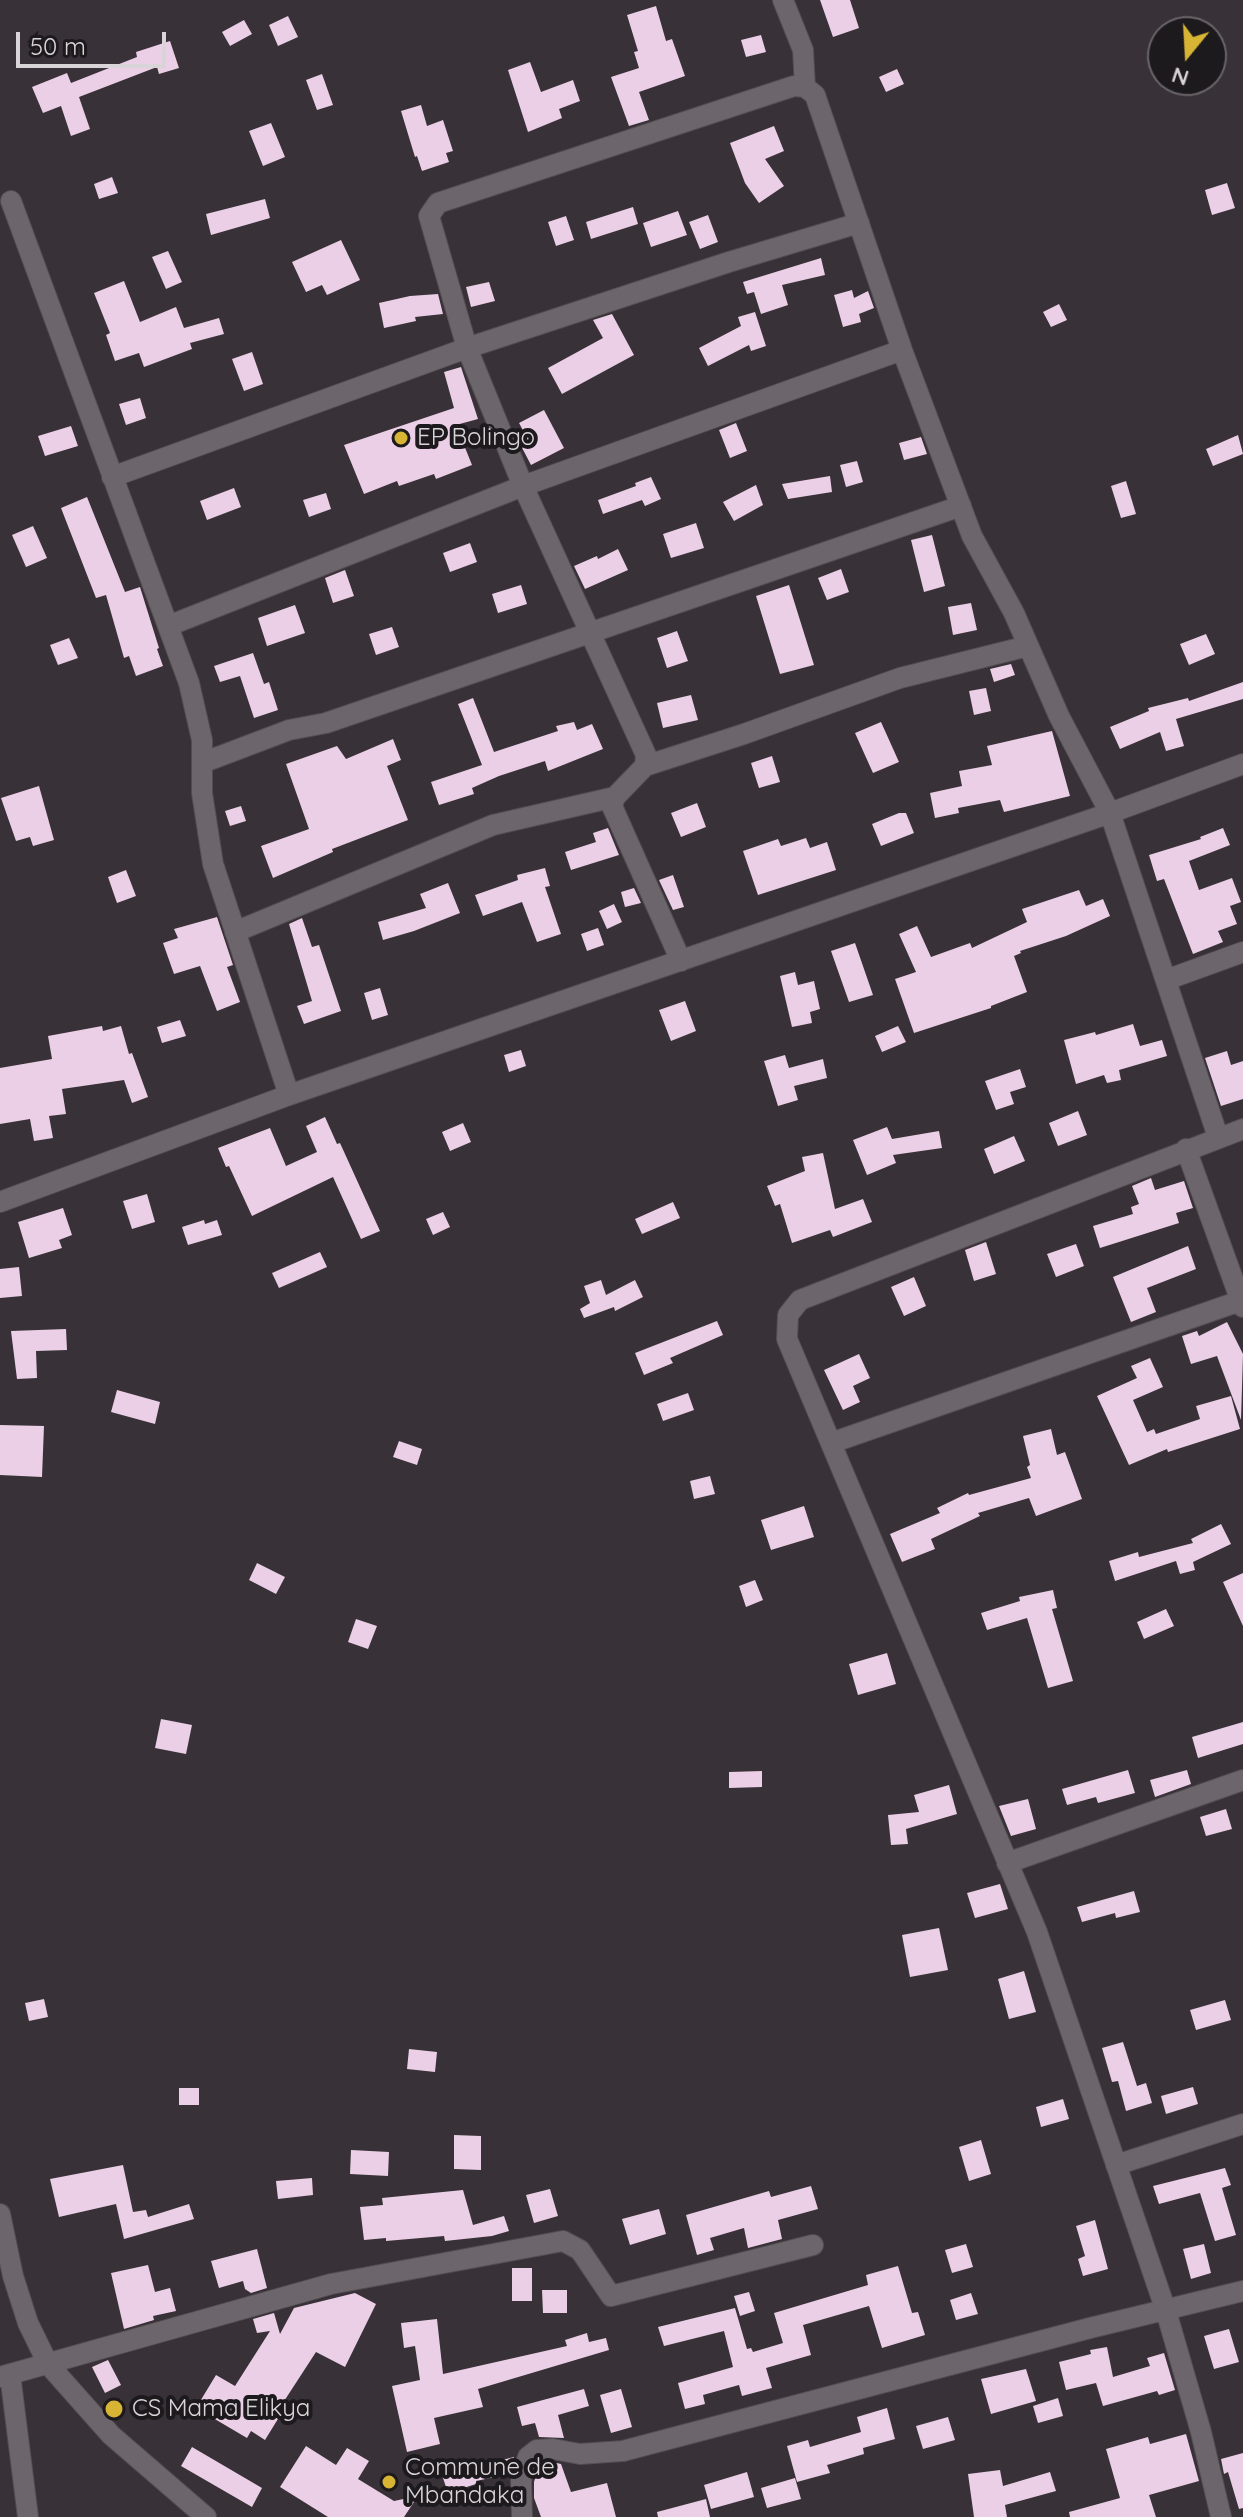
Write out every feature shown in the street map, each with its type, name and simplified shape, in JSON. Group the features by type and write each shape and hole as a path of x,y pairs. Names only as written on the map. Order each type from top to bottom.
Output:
{"street":[{"path":"783,0 803,50 805,87"},
{"path":"645,766 646,755 523,486 467,348 429,216 438,203 794,86 805,87 815,95 902,350 972,536 1014,613 1059,716 1110,813 1218,1137"},
{"path":"11,201 189,683 202,740 202,793 213,864 289,1095"},
{"path":"112,477 467,348 859,223"},
{"path":"168,626 523,486 902,350"},
{"path":"202,763 289,730 326,723 961,506"},
{"path":"681,961 612,806 615,797 645,766 758,730 900,678 1028,646"},
{"path":"0,1202 289,1095 1110,813 1243,764"},
{"path":"235,932 493,825 615,797"},
{"path":"1166,980 1243,952"},
{"path":"1221,2517 1201,2432 1166,2311 1037,1932 787,1339 788,1315 800,1300 1243,1129"},
{"path":"831,1443 1242,1302 1186,1149"},
{"path":"1007,1863 1243,1780"},
{"path":"1116,2165 1243,2124"},
{"path":"0,2214 28,2323 48,2364 111,2435 206,2517"},
{"path":"28,2517 5,2376 331,2284 563,2241 580,2250 611,2296 813,2245"},
{"path":"522,2517 521,2480 528,2457 537,2450 553,2449 580,2454 623,2451 1090,2328 1243,2291"}],"building":[{"path":"820,0 850,0 859,28 833,37"},
{"path":"656,6 666,41 672,39 685,76 639,92 649,120 629,126 611,77 639,68 634,52 638,51 627,15"},
{"path":"288,16 298,37 278,46 269,25"},
{"path":"244,20 252,34 230,46 222,32"},
{"path":"761,35 766,52 746,57 741,40"},
{"path":"170,41 179,68 159,74 157,67 79,97 90,129 71,136 61,106 43,113 32,87 67,73 71,83 137,57 136,52"},
{"path":"530,62 541,92 573,80 580,101 559,109 562,118 528,132 508,70"},
{"path":"897,69 904,84 886,92 879,77"},
{"path":"322,74 333,105 317,110 306,80"},
{"path":"421,105 427,126 443,120 453,151 446,153 449,162 422,171 401,111"},
{"path":"271,123 285,157 263,166 249,131"},
{"path":"774,126 784,151 765,159 784,186 759,203 745,183 730,143"},
{"path":"112,177 118,193 99,199 94,184"},
{"path":"1227,183 1235,208 1212,215 1205,190"},
{"path":"265,199 270,218 211,235 206,214"},
{"path":"633,207 638,224 591,239 586,222"},
{"path":"678,211 687,235 651,247 643,223"},
{"path":"708,215 718,242 700,249 689,222"},
{"path":"566,216 574,240 556,246 548,222"},
{"path":"341,240 360,280 327,295 322,285 306,292 292,262"},
{"path":"168,251 182,282 166,289 152,257"},
{"path":"821,258 825,275 782,285 788,305 761,314 754,292 747,294 743,282"},
{"path":"124,281 140,322 176,307 184,328 219,318 224,334 190,343 192,349 144,367 139,353 115,361 106,335 110,333 94,293"},
{"path":"489,282 495,301 471,307 466,287"},
{"path":"852,290 854,298 868,291 874,308 859,314 861,322 843,327 834,295"},
{"path":"438,294 443,314 415,317 416,321 384,328 379,303"},
{"path":"1059,304 1067,320 1051,327 1043,312"},
{"path":"755,312 766,346 751,351 749,345 708,366 699,348 741,326 738,317"},
{"path":"612,314 634,355 562,394 548,368 603,338 593,320"},
{"path":"252,352 263,384 244,391 232,359"},
{"path":"461,367 478,419 456,425 472,465 436,479 434,474 399,486 397,481 364,494 344,445 454,408 444,372"},
{"path":"140,398 146,418 126,425 119,404"},
{"path":"544,410 564,448 531,465 519,442 527,438 519,423"},
{"path":"736,423 747,451 730,458 719,430"},
{"path":"71,426 78,446 45,456 38,436"},
{"path":"1238,435 1243,454 1213,466 1206,449"},
{"path":"921,437 927,454 904,460 899,443"},
{"path":"857,461 863,482 846,487 840,465"},
{"path":"830,476 832,492 788,499 782,484"},
{"path":"651,477 661,499 645,506 642,500 603,514 598,500"},
{"path":"1126,481 1136,514 1121,518 1111,486"},
{"path":"756,485 763,505 734,521 723,502"},
{"path":"234,488 241,507 207,520 200,501"},
{"path":"326,493 331,509 309,517 303,500"},
{"path":"87,497 125,592 140,587 159,648 163,666 136,676 129,656 124,658 106,595 96,598 61,508"},
{"path":"696,523 704,548 671,558 663,534"},
{"path":"33,526 47,558 26,567 12,535"},
{"path":"932,535 945,586 924,592 911,540"},
{"path":"470,543 477,562 450,572 443,553"},
{"path":"618,549 628,570 585,589 574,566"},
{"path":"841,569 849,592 827,600 818,578"},
{"path":"345,570 354,596 333,603 325,578"},
{"path":"521,585 527,604 498,613 492,594"},
{"path":"789,585 814,665 780,674 756,596"},
{"path":"971,603 977,630 953,635 948,607"},
{"path":"295,605 305,633 267,646 258,618"},
{"path":"392,627 399,647 376,655 369,634"},
{"path":"677,631 688,661 667,668 657,638"},
{"path":"1206,634 1215,654 1189,665 1180,644"},
{"path":"69,638 78,658 58,665 50,645"},
{"path":"253,653 264,684 269,682 278,710 254,718 240,676 220,682 214,666"},
{"path":"1011,664 1015,675 994,682 990,669"},
{"path":"1243,682 1243,699 1176,719 1184,746 1166,751 1160,732 1120,749 1110,727 1149,711 1148,708 1188,698 1189,701"},
{"path":"986,688 991,711 974,715 969,691"},
{"path":"691,695 698,720 663,728 657,703"},
{"path":"473,698 494,752 558,731 556,726 574,722 577,730 592,724 603,749 548,771 545,761 499,776 472,788 474,794 439,805 431,782 482,765 458,704"},
{"path":"881,722 899,762 873,773 855,733"},
{"path":"1052,731 1070,796 1004,812 1000,800 958,808 959,813 935,818 930,793 962,786 959,771 992,765 987,746"},
{"path":"393,739 401,760 387,766 408,820 332,849 333,852 273,878 261,846 309,829 286,764 337,746 346,759"},
{"path":"772,756 780,782 759,788 751,763"},
{"path":"39,786 54,840 33,846 30,837 16,841 1,798"},
{"path":"697,803 706,827 681,837 671,813"},
{"path":"241,806 246,821 230,826 225,811"},
{"path":"906,813 914,833 881,846 872,824"},
{"path":"608,828 619,855 571,870 565,852 596,842 593,833"},
{"path":"1223,828 1230,845 1189,861 1199,890 1232,878 1241,902 1230,906 1237,924 1218,931 1223,942 1193,954 1164,879 1157,881 1149,855 1201,839"},
{"path":"806,838 810,848 827,842 836,870 758,895 743,851 778,839 781,846"},
{"path":"545,868 550,886 545,887 561,934 537,942 522,902 483,916 475,895 518,880 517,875"},
{"path":"126,870 136,896 117,903 108,877"},
{"path":"673,875 684,907 673,910 659,880"},
{"path":"448,883 460,913 383,940 378,922 426,908 420,894"},
{"path":"634,888 641,903 625,907 621,892"},
{"path":"1079,890 1086,906 1103,899 1110,916 1014,956 1027,992 991,1008 914,1033 895,979 916,972 899,934 917,926 931,957 970,943 972,948 1027,922 1022,909"},
{"path":"614,904 622,922 607,929 599,911"},
{"path":"217,917 233,965 227,967 240,1002 217,1011 200,966 174,974 163,943 178,938 174,929"},
{"path":"302,918 312,947 319,945 341,1011 304,1024 297,1006 312,1001 289,924"},
{"path":"598,928 604,945 587,951 581,934"},
{"path":"855,943 873,995 849,1002 831,951"},
{"path":"795,972 798,985 814,981 820,1009 810,1012 812,1023 792,1027 780,976"},
{"path":"380,988 388,1015 372,1020 364,993"},
{"path":"685,1001 696,1031 671,1041 659,1010"},
{"path":"180,1020 186,1036 162,1043 157,1027"},
{"path":"1133,1024 1140,1046 1162,1040 1167,1056 1119,1070 1121,1080 1107,1083 1104,1075 1076,1084 1064,1040"},
{"path":"102,1026 103,1031 121,1026 129,1054 132,1053 148,1097 132,1103 124,1080 62,1089 66,1114 49,1116 53,1138 34,1141 30,1119 0,1124 0,1068 52,1059 48,1036"},
{"path":"898,1026 906,1042 882,1052 875,1036"},
{"path":"521,1050 526,1066 509,1072 504,1055"},
{"path":"1227,1051 1231,1065 1243,1061 1243,1099 1221,1106 1205,1058"},
{"path":"785,1055 789,1068 823,1059 827,1078 794,1086 798,1100 778,1106 764,1061"},
{"path":"1020,1069 1026,1087 1010,1092 1014,1104 996,1110 985,1081"},
{"path":"1078,1111 1087,1135 1058,1146 1049,1123"},
{"path":"325,1117 380,1231 361,1239 333,1177 252,1216 218,1148 270,1128 286,1166 317,1152 306,1126"},
{"path":"463,1123 471,1142 450,1151 442,1132"},
{"path":"887,1127 892,1139 939,1131 942,1148 893,1155 896,1163 867,1175 853,1140"},
{"path":"1014,1136 1025,1161 994,1174 984,1149"},
{"path":"823,1153 835,1209 863,1199 872,1222 833,1237 830,1230 792,1243 780,1204 775,1206 767,1186 805,1171 802,1157"},
{"path":"1151,1178 1155,1190 1184,1181 1193,1208 1176,1213 1179,1223 1100,1248 1093,1226 1133,1214 1131,1207 1139,1204 1132,1186"},
{"path":"147,1194 155,1222 132,1229 123,1201"},
{"path":"673,1202 680,1218 642,1234 635,1219"},
{"path":"63,1208 72,1235 59,1240 62,1248 29,1258 18,1222"},
{"path":"443,1212 450,1227 433,1235 426,1219"},
{"path":"204,1220 205,1224 217,1220 222,1235 188,1245 182,1227"},
{"path":"986,1242 996,1274 974,1281 965,1250"},
{"path":"1076,1244 1084,1266 1056,1277 1047,1254"},
{"path":"1188,1246 1196,1269 1147,1288 1156,1312 1131,1322 1113,1277"},
{"path":"320,1252 327,1267 279,1288 272,1273"},
{"path":"19,1267 22,1296 0,1298 0,1269"},
{"path":"914,1277 926,1306 904,1316 891,1287"},
{"path":"601,1280 606,1295 635,1280 643,1297 615,1311 614,1307 584,1318 580,1309 590,1303 584,1286"},
{"path":"717,1321 723,1335 670,1358 673,1363 644,1375 635,1353"},
{"path":"1227,1322 1243,1354 1241,1420 1217,1356 1191,1364 1182,1336 1197,1331 1199,1336"},
{"path":"66,1329 67,1350 36,1351 37,1378 17,1379 11,1331"},
{"path":"859,1354 870,1378 853,1386 860,1402 843,1410 824,1370"},
{"path":"1150,1358 1163,1387 1133,1400 1147,1432 1154,1429 1156,1434 1200,1419 1196,1406 1231,1396 1240,1429 1168,1452 1167,1449 1129,1465 1097,1396 1137,1378 1131,1366"},
{"path":"117,1390 160,1402 155,1424 111,1412"},
{"path":"688,1393 694,1410 663,1421 657,1404"},
{"path":"0,1425 44,1426 42,1477 0,1475"},
{"path":"1051,1429 1057,1455 1065,1452 1082,1499 1036,1516 1029,1498 978,1513 980,1516 931,1539 935,1549 902,1562 890,1534 940,1513 937,1508 968,1493 1031,1478 1023,1436"},
{"path":"399,1441 422,1449 417,1465 393,1457"},
{"path":"710,1476 715,1494 694,1499 690,1481"},
{"path":"804,1506 814,1537 771,1550 761,1520"},
{"path":"1221,1524 1231,1544 1193,1562 1195,1570 1180,1574 1176,1561 1115,1581 1109,1561 1138,1552 1139,1557 1193,1543 1191,1539"},
{"path":"257,1563 285,1577 276,1594 249,1580"},
{"path":"1243,1573 1243,1626 1223,1582"},
{"path":"755,1580 763,1600 746,1607 739,1586"},
{"path":"1053,1590 1057,1608 1052,1609 1073,1681 1048,1688 1027,1618 987,1630 981,1613 1020,1601 1019,1597"},
{"path":"1166,1609 1174,1626 1144,1639 1137,1622"},
{"path":"356,1619 377,1626 368,1649 348,1642"},
{"path":"887,1653 896,1684 858,1695 849,1664"},
{"path":"161,1719 192,1725 186,1754 155,1748"},
{"path":"1243,1722 1243,1744 1198,1758 1192,1737"},
{"path":"1128,1770 1135,1793 1098,1803 1096,1797 1067,1805 1062,1789"},
{"path":"1187,1770 1191,1784 1155,1797 1150,1780"},
{"path":"762,1771 762,1787 729,1788 729,1772"},
{"path":"949,1785 957,1814 906,1829 908,1844 891,1845 888,1815 919,1812 914,1795"},
{"path":"1028,1799 1036,1829 1011,1836 999,1806"},
{"path":"1226,1809 1232,1829 1206,1836 1200,1817"},
{"path":"1000,1884 1008,1909 975,1918 967,1893"},
{"path":"1134,1891 1140,1912 1116,1918 1115,1913 1082,1922 1077,1907"},
{"path":"939,1928 948,1970 910,1977 902,1935"},
{"path":"1024,1971 1036,2012 1009,2019 998,1979"},
{"path":"44,1999 48,2017 29,2021 25,2003"},
{"path":"1225,2000 1231,2020 1196,2030 1190,2010"},
{"path":"1123,2042 1137,2086 1146,2083 1152,2103 1126,2111 1118,2081 1112,2082 1102,2048"},
{"path":"409,2049 437,2052 435,2072 407,2069"},
{"path":"1193,2087 1198,2104 1166,2114 1161,2096"},
{"path":"179,2088 199,2088 199,2105 179,2105"},
{"path":"1063,2099 1069,2119 1041,2127 1036,2107"},
{"path":"454,2135 481,2136 481,2170 454,2169"},
{"path":"981,2140 991,2174 969,2181 959,2147"},
{"path":"351,2150 389,2152 388,2176 350,2174"},
{"path":"123,2165 133,2212 146,2210 148,2217 189,2204 194,2219 124,2239 116,2204 59,2217 50,2179"},
{"path":"1225,2168 1231,2185 1222,2188 1236,2235 1215,2241 1200,2193 1159,2204 1153,2186"},
{"path":"312,2178 313,2195 278,2199 276,2181"},
{"path":"811,2186 818,2209 778,2220 782,2239 748,2248 744,2228 710,2238 714,2250 697,2255 686,2215 769,2191 771,2197"},
{"path":"550,2189 558,2216 534,2223 526,2195"},
{"path":"463,2190 473,2225 504,2216 509,2231 445,2241 444,2236 364,2240 360,2207 383,2205 382,2198"},
{"path":"659,2209 666,2234 630,2245 622,2219"},
{"path":"1095,2220 1108,2269 1083,2276 1078,2259 1085,2256 1076,2226"},
{"path":"966,2244 973,2267 952,2273 945,2250"},
{"path":"1204,2244 1211,2273 1191,2279 1183,2249"},
{"path":"257,2249 267,2288 251,2293 245,2289 243,2281 219,2288 211,2261"},
{"path":"148,2265 155,2292 170,2288 176,2311 153,2316 154,2320 124,2329 111,2273"},
{"path":"898,2266 912,2313 918,2312 925,2335 882,2348 869,2306 803,2325 811,2355 766,2368 772,2388 742,2396 739,2385 703,2395 705,2404 685,2409 678,2383 733,2367 724,2331 664,2346 658,2327 735,2308 747,2349 751,2348 753,2352 783,2343 774,2313 868,2285 866,2275"},
{"path":"512,2268 532,2268 532,2301 512,2301"},
{"path":"542,2290 567,2290 567,2313 543,2313"},
{"path":"749,2292 755,2311 740,2316 734,2296"},
{"path":"355,2293 376,2304 345,2367 316,2352 277,2412 281,2414 265,2440 251,2431 247,2438 196,2408 216,2375 235,2386 270,2331 257,2333 253,2319 274,2313 280,2334 294,2308"},
{"path":"971,2293 978,2314 956,2320 950,2300"},
{"path":"437,2319 443,2374 567,2346 565,2340 587,2333 589,2342 606,2338 609,2350 478,2389 483,2407 434,2418 440,2444 407,2452 392,2386 420,2380 415,2346 404,2348 401,2323"},
{"path":"1229,2329 1239,2362 1214,2369 1204,2336"},
{"path":"1107,2347 1113,2377 1150,2366 1147,2358 1164,2353 1175,2390 1159,2395 1157,2391 1103,2406 1096,2383 1066,2390 1059,2362"},
{"path":"108,2360 121,2385 105,2393 92,2367"},
{"path":"1026,2369 1036,2401 991,2414 981,2379"},
{"path":"584,2389 589,2406 558,2415 564,2438 539,2437 535,2423 522,2426 517,2407"},
{"path":"621,2389 632,2427 611,2433 600,2395"},
{"path":"1058,2398 1063,2416 1038,2423 1033,2406"},
{"path":"887,2408 895,2439 863,2448 864,2454 827,2465 830,2473 797,2482 787,2446 808,2440 810,2447 861,2432 857,2417"},
{"path":"948,2417 955,2440 923,2449 916,2426"},
{"path":"1186,2434 1199,2481 1149,2495 1156,2517 1070,2517 1069,2512 1120,2498 1106,2449 1148,2437 1150,2444"},
{"path":"306,2446 336,2465 347,2448 369,2461 358,2479 394,2501 418,2496 404,2517 328,2517 280,2487"},
{"path":"192,2447 262,2488 252,2507 181,2466"},
{"path":"1243,2453 1243,2508 1239,2509 1221,2459"},
{"path":"514,2457 509,2474 476,2481 476,2484 448,2493 442,2475"},
{"path":"552,2462 561,2464 571,2492 607,2483 616,2517 541,2517 534,2498 534,2482 539,2465"},
{"path":"1000,2470 1003,2486 1050,2472 1056,2491 1005,2505 1007,2517 974,2517 968,2474"},
{"path":"747,2472 754,2497 711,2509 704,2485"},
{"path":"795,2478 801,2499 767,2508 761,2488"},
{"path":"706,2499 710,2517 658,2517 657,2512"}],"place":[{"name":"EP Bolingo","path":"401,438"},
{"name":"CS Mama Elikya","path":"114,2409"},
{"name":"Commune de Mbandaka","path":"389,2482"}]}
